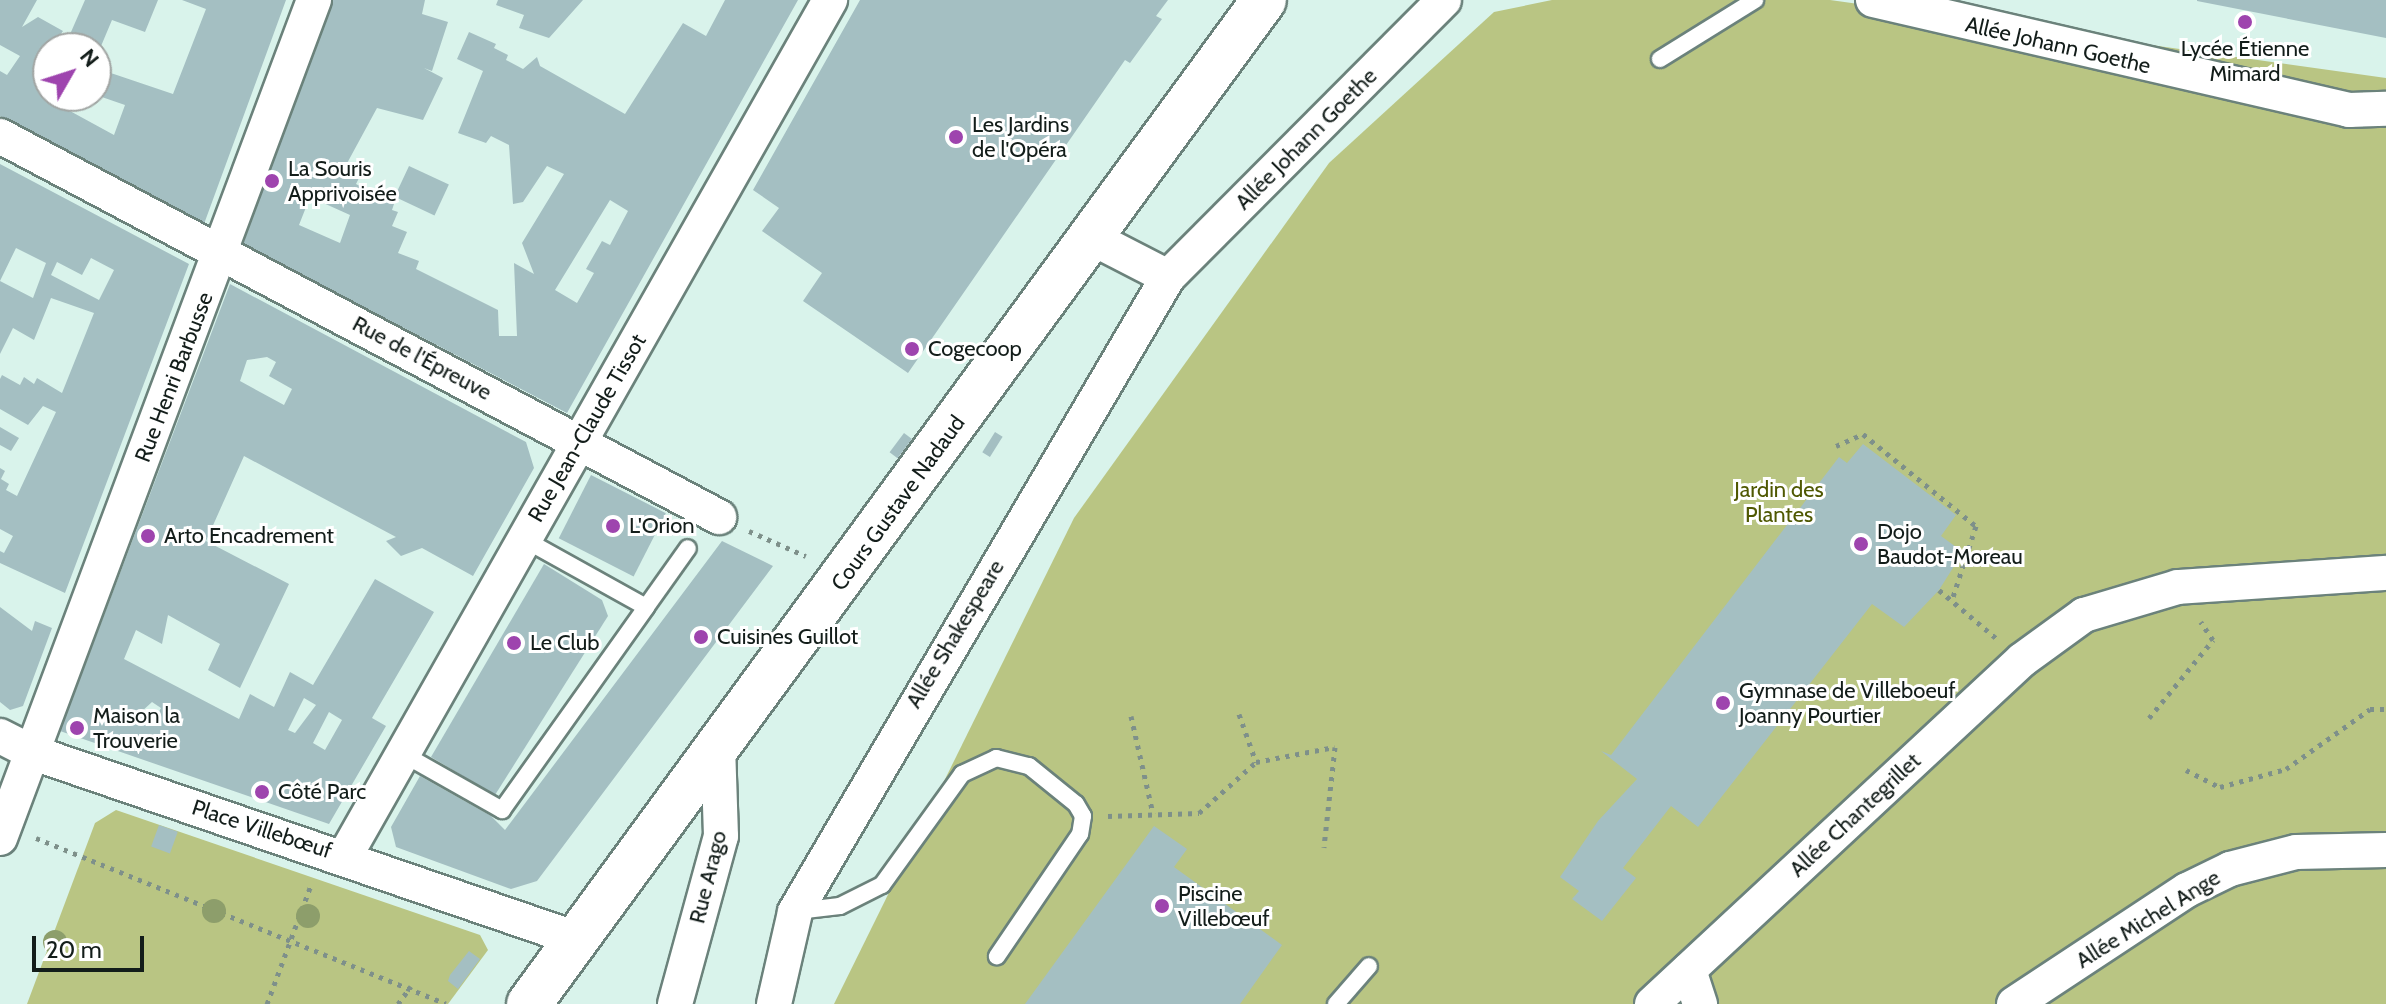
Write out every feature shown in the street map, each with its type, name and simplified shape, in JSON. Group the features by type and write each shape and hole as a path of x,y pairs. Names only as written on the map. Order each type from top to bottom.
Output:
{"main road":[{"name":"Cours Gustave Nadaud","path":"529,1004 1264,0"}],"street":[{"name":"Rue Henri Barbusse","path":"31,752 314,0"},
{"name":"Rue Jean-Claude Tissot","path":"345,856 830,0"},
{"name":"Allée Johann Goethe","path":"1168,277 1444,0"},
{"name":"Allée Johann Goethe","path":"1873,0 2349,110 2386,109"},
{"name":"Rue de l'Épreuve","path":"0,136 719,517"},
{"path":"1092,238 1168,277"},
{"name":"Allée Shakespeare","path":"774,1004 795,912 1168,277"},
{"name":"Allée Chantegrillet","path":"1689,970 2022,660 2084,615 2178,587 2386,573"},
{"name":"Place Villebœuf","path":"0,736 31,752 345,856 577,939"},
{"name":"Rue Arago","path":"675,1004 721,836 718,747"},
{"path":"2,832 31,752"},
{"name":"Allée Michel Ange","path":"2014,1004 2187,890 2230,869 2296,852 2386,850"},
{"path":"1652,1004 1689,970 1700,1004"}],"lane":[{"path":"1660,59 1755,0"},
{"path":"524,539 646,607"},
{"path":"403,754 502,810 688,548"},
{"path":"795,912 840,906 882,885 962,774 996,758 1029,766 1076,804 1083,816 1080,834 997,956"},
{"path":"1336,1004 1369,966"}],"path":[{"path":"1836,446 1863,434 1976,526 1952,600"},
{"path":"719,517 846,575"},
{"path":"2149,718 2213,640 2178,587"},
{"path":"1939,590 2022,660"},
{"path":"2186,770 2220,787 2286,769 2370,709 2386,709"},
{"path":"1239,714 1256,762"},
{"path":"1131,716 1153,814"},
{"path":"1083,816 1199,813 1256,762 1335,747 1324,847"},
{"path":"2,832 411,986 446,1004"},
{"path":"267,1004 307,895"},
{"path":"398,1004 411,986"}],"green space":[{"name":"Jardin des Plantes","path":"1552,0 1830,0 2386,78 2386,1004 834,1004 1074,518 1329,163 1494,12"},
{"path":"116,810 480,935 488,950 448,1004 27,1004 95,823"}],"building":[{"path":"0,0 37,0 22,27 38,17 63,31 32,32 32,112 72,112 114,135 125,105 112,101 112,73 173,94 206,9 182,0 286,0 204,224 0,116 0,71 7,75 20,56 0,45"},
{"path":"85,0 158,0 145,32 112,20 107,32 71,32"},
{"path":"331,0 425,0 422,14 448,22 432,71 424,68 443,78 423,120 377,108 345,167 361,174 356,184 394,204 392,210 398,212 392,226 407,232 398,253 419,261 416,269 498,310 499,336 517,336 514,263 534,274 522,243 564,174 547,166 523,202 513,204 509,145 491,136 486,143 458,133 483,71 457,59 469,32 496,44 494,48 508,55 506,60 523,69 537,57 540,66 625,114 683,23 706,36 725,0 798,0 567,413 243,244","holes":["310,197 350,215 340,243 299,225","610,200 628,211 610,245 602,241 586,269 594,273 577,303 555,290"]},
{"path":"498,0 583,0 549,38 519,28 524,15 496,5"},
{"path":"860,0 1168,0 1156,16 1162,19 1130,63 1125,60 908,373 803,301 822,273 762,231 779,208 753,190"},
{"path":"2197,0 2386,0 2386,38 2197,1"},
{"path":"0,164 189,264 65,593 0,563 0,551 4,553 13,536 0,529 0,468 5,471 1,479 9,484 6,490 17,496 56,412 43,406 28,425 0,409 0,379 2,375 20,385 24,377 34,384 37,378 62,393 94,313 51,298 34,340 13,328 0,354","holes":["16,248 46,263 33,298 0,281","91,258 114,270 99,300 51,275 57,262 82,275"]},
{"path":"409,166 449,185 435,215 395,197"},
{"path":"230,284 526,442 534,468 473,576 422,548 401,556 386,541 396,537 244,456 206,541 289,584 240,688 208,670 220,644 168,615 162,644 136,630 124,659 239,719 250,694 274,707 290,672 313,685 375,579 434,612 372,718 386,726 329,824 60,731","holes":["267,357 276,362 269,376 292,389 284,405 240,381 247,360","304,698 316,705 295,733 288,730","152,702 161,708 155,719 140,713","329,712 342,720 325,750 313,743"]},
{"path":"0,427 19,438 11,451 0,445"},
{"path":"995,432 1003,437 990,457 982,452"},
{"path":"904,433 912,439 898,458 890,452"},
{"path":"1863,444 1956,515 1941,536 1963,552 1939,590 1904,627 1872,604 1698,827 1671,806 1623,868 1636,878 1602,921 1572,899 1579,891 1560,877 1598,821 1637,779 1601,751 1611,755 1839,457 1847,463"},
{"name":"L'Orion","path":"591,475 666,513 634,576 559,538"},
{"path":"722,541 773,566 537,881 511,889 396,847 391,827 420,776 491,816 505,830"},
{"path":"544,564 602,600 608,616 495,795 431,757"},
{"path":"0,607 32,631 35,621 52,628 23,706 10,710 0,702"},
{"path":"159,825 178,832 170,853 151,847"},
{"name":"Piscine Villebœuf","path":"1154,826 1187,849 1174,867 1282,945 1240,1004 1025,1004"},
{"path":"469,951 480,959 458,989 448,981"}],"place":[{"name":"Lycée Étienne Mimard","path":"2245,22"},
{"name":"Les Jardins de l'Opéra","path":"956,137"},
{"name":"La Souris Apprivoisée","path":"272,181"},
{"name":"Cogecoop","path":"912,349"},
{"name":"L'Orion","path":"613,526"},
{"name":"Arto Encadrement","path":"148,536"},
{"name":"Dojo Baudot-Moreau","path":"1861,544"},
{"name":"Cuisines Guillot","path":"701,637"},
{"name":"Le Club","path":"514,643"},
{"name":"Gymnase de Villeboeuf Joanny Pourtier","path":"1723,703"},
{"name":"Maison la Trouverie","path":"77,728"},
{"name":"Côté Parc","path":"262,792"},
{"name":"Piscine Villebœuf","path":"1162,906"}]}
